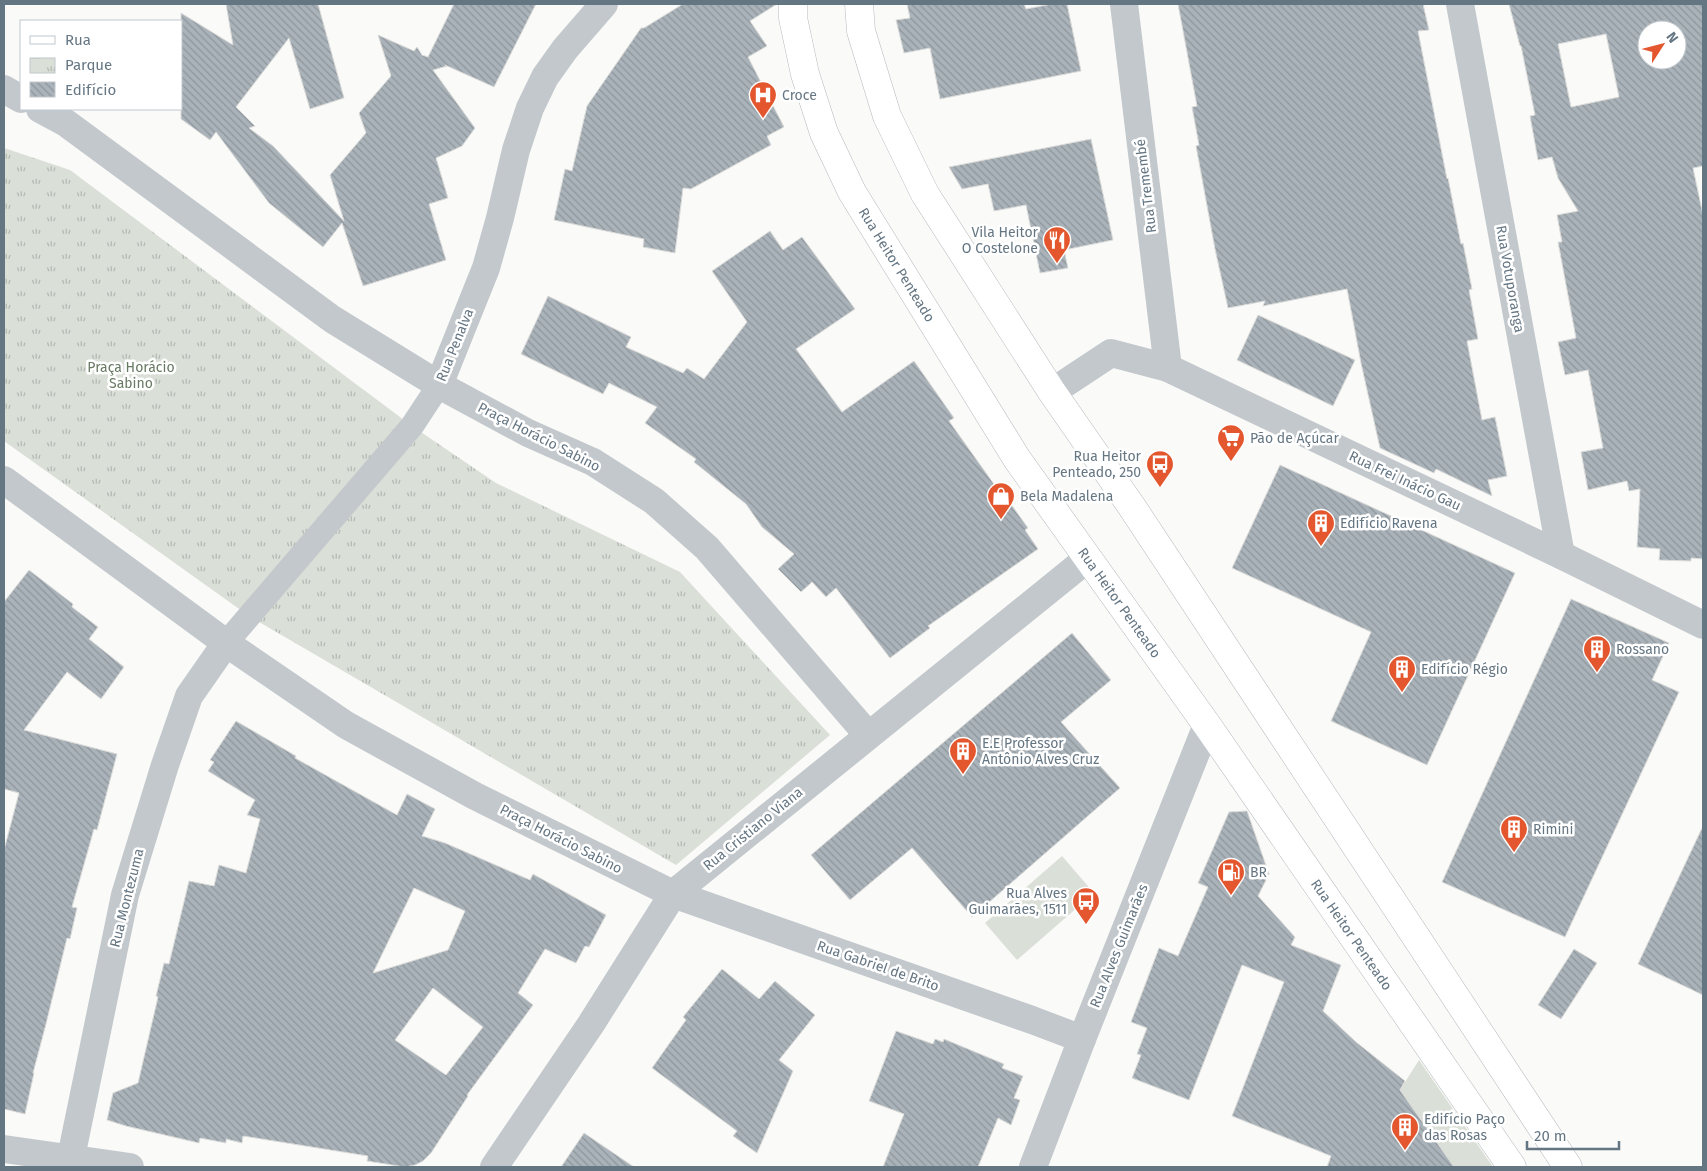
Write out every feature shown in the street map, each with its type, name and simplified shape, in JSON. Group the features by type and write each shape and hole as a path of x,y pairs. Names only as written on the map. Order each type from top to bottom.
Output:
{"main road":[{"name":"Rua Heitor Penteado","path":"793,4 793,18 805,74 818,116 824,134 852,192 1017,459 1207,725 1512,1167"},
{"path":"859,4 862,31 887,116 925,194 1052,392 1132,507 1568,1167"}],"street":[{"name":"Rua Penalva","path":"226,643 412,426 439,385 486,268 516,150 530,108 545,77 565,49 604,4"},
{"name":"Rua Tremembé","path":"1124,4 1168,368"},
{"name":"Rua Votuporanga","path":"1460,4 1561,555"},
{"path":"4,89 20,98"},
{"name":"Praça Horácio Sabino","path":"42,110 66,123 332,319 439,385 528,433 593,462 654,501 707,548 868,735"},
{"name":"Rua Frei Inácio Gau","path":"1052,392 1111,353 1168,368 1561,555 1703,625"},
{"name":"Praça Horácio Sabino","path":"4,480 226,643 346,725 475,796 673,894"},
{"name":"Rua Cristiano Viana","path":"494,1167 591,1024 673,894 1087,559"},
{"name":"Rua Montezuma","path":"70,1163 125,894 165,765 189,696 226,643"},
{"name":"Rua Alves Guimarães","path":"1033,1167 1207,725"},
{"name":"Rua Gabriel de Brito","path":"673,894 1082,1039"},
{"path":"4,1149 70,1163 130,1167"}],"green space":[{"name":"Praça Horácio Sabino","path":"4,148 70,170 412,426 496,483 680,572 830,735 676,865 249,616 4,441"},
{"path":"1062,856 1094,893 1017,960 985,923"},
{"path":"1419,1060 1493,1167 1453,1167 1400,1090"}],"building":[{"path":"226,4 318,4 344,98 310,109 289,38 236,107 255,126 249,128 273,146 344,221 330,175 366,133 359,113 391,76 378,35 414,51 417,47 422,55 428,57 454,4 536,4 494,87 445,65 447,66 433,70 475,128 462,146 436,158 448,198 429,204 446,260 363,286 342,223 323,247 269,203 216,132 210,140 181,119 181,13 233,45"},
{"path":"683,4 777,4 750,21 767,46 748,57 784,127 767,136 771,145 691,189 683,188 675,253 643,247 644,239 554,220 565,169 572,171 587,106 641,28"},
{"path":"907,4 1024,4 1026,9 1052,4 1067,4 1081,71 940,99 930,48 904,53 896,20 910,18"},
{"path":"1178,4 1423,4 1429,30 1418,31 1447,179 1472,289 1469,290 1478,339 1467,341 1482,420 1495,417 1507,476 1488,480 1492,496 1436,469 1434,473 1380,448 1347,289 1263,306 1265,301 1228,308 1196,146 1199,145 1192,107 1197,106"},
{"path":"1509,4 1703,4 1703,166 1693,168 1703,215 1703,559 1691,558 1691,561 1659,560 1660,549 1637,547 1640,489 1629,491 1627,481 1588,490 1581,452 1603,448 1588,370 1565,375 1558,342 1576,338 1558,242 1562,242 1557,215 1578,211 1558,178 1552,157 1538,160 1530,116 1535,115 1521,46","holes":["1606,34 1619,97 1571,107 1558,44"]},
{"path":"1091,139 1113,240 1064,250 1068,268 1040,273 1026,205 994,211 988,184 962,189 949,167"},
{"path":"770,231 783,250 802,237 855,309 796,349 842,412 914,361 954,418 949,421 1028,528 1025,530 1038,549 928,626 930,628 890,658 836,588 826,597 812,582 801,592 778,569 794,554 762,527 746,504 694,462 696,459 645,423 657,407 609,383 603,394 521,354 548,296 631,337 626,347 683,373 687,368 704,379 747,322 712,271"},
{"path":"1258,315 1355,360 1333,406 1237,360"},
{"path":"1280,465 1515,573 1427,765 1331,721 1371,632 1232,568"},
{"path":"29,570 73,604 72,607 98,627 89,639 124,667 101,699 67,672 24,730 117,754 97,830 94,829 72,907 77,908 70,939 67,938 33,1073 25,1114 4,1109 4,850 19,793 4,789 4,602"},
{"path":"1571,599 1669,643 1652,680 1679,692 1565,937 1442,882"},
{"name":"E.E Professor Antônio Alves Cruz","path":"1072,633 1111,680 1061,722 1120,788 972,917 912,848 850,900 811,855"},
{"path":"236,721 296,756 295,758 397,815 407,794 435,809 422,836 445,843 530,880 533,874 606,915 589,947 585,946 576,963 545,949 518,993 533,1005 467,1095 431,1153 423,1161 405,1167 367,1161 368,1156 243,1136 242,1143 226,1139 226,1143 200,1138 199,1143 107,1120 113,1093 138,1083 164,963 169,964 189,881 214,886 219,865 246,873 260,819 247,815 255,800 208,771 214,762 210,760","holes":["414,888 465,911 448,950 373,973","433,988 483,1027 446,1075 395,1040"]},
{"path":"1247,811 1269,874 1258,896 1295,937 1291,945 1341,965 1323,1011 1356,1042 1405,1081 1400,1090 1454,1167 1327,1167 1331,1156 1232,1116 1284,982 1242,965 1189,1100 1132,1078 1141,1055 1137,1054 1147,1028 1131,1022 1159,948 1178,956 1208,887 1198,883 1229,812"},
{"path":"1703,826 1703,995 1638,964"},
{"path":"1574,949 1597,963 1561,1019 1538,1005"},
{"path":"722,969 759,999 775,981 815,1015 779,1060 793,1071 757,1153 733,1136 737,1131 652,1068 686,1020 683,1017"},
{"path":"896,1031 933,1044 935,1039 943,1042 944,1039 1004,1064 1002,1068 1023,1076 1014,1098 1020,1100 1011,1125 998,1118 978,1167 883,1167 904,1114 869,1101"},
{"path":"584,1133 634,1167 561,1167"}],"place":[{"name":"Croce","path":"763,119"},
{"name":"Vila Heitor O Costelone","path":"1057,264"},
{"name":"Pão de Açúcar","path":"1231,462"},
{"name":"Rua Heitor Penteado, 250","path":"1160,488"},
{"name":"Bela Madalena","path":"1001,520"},
{"name":"Edifício Ravena","path":"1321,547"},
{"name":"Rossano","path":"1597,673"},
{"name":"Edifício Régio","path":"1402,693"},
{"name":"E.E Professor Antônio Alves Cruz","path":"963,775"},
{"name":"Rimini","path":"1514,853"},
{"name":"BR","path":"1231,896"},
{"name":"Rua Alves Guimarães, 1511","path":"1086,925"},
{"name":"Edifício Paço das Rosas","path":"1405,1151"}]}
